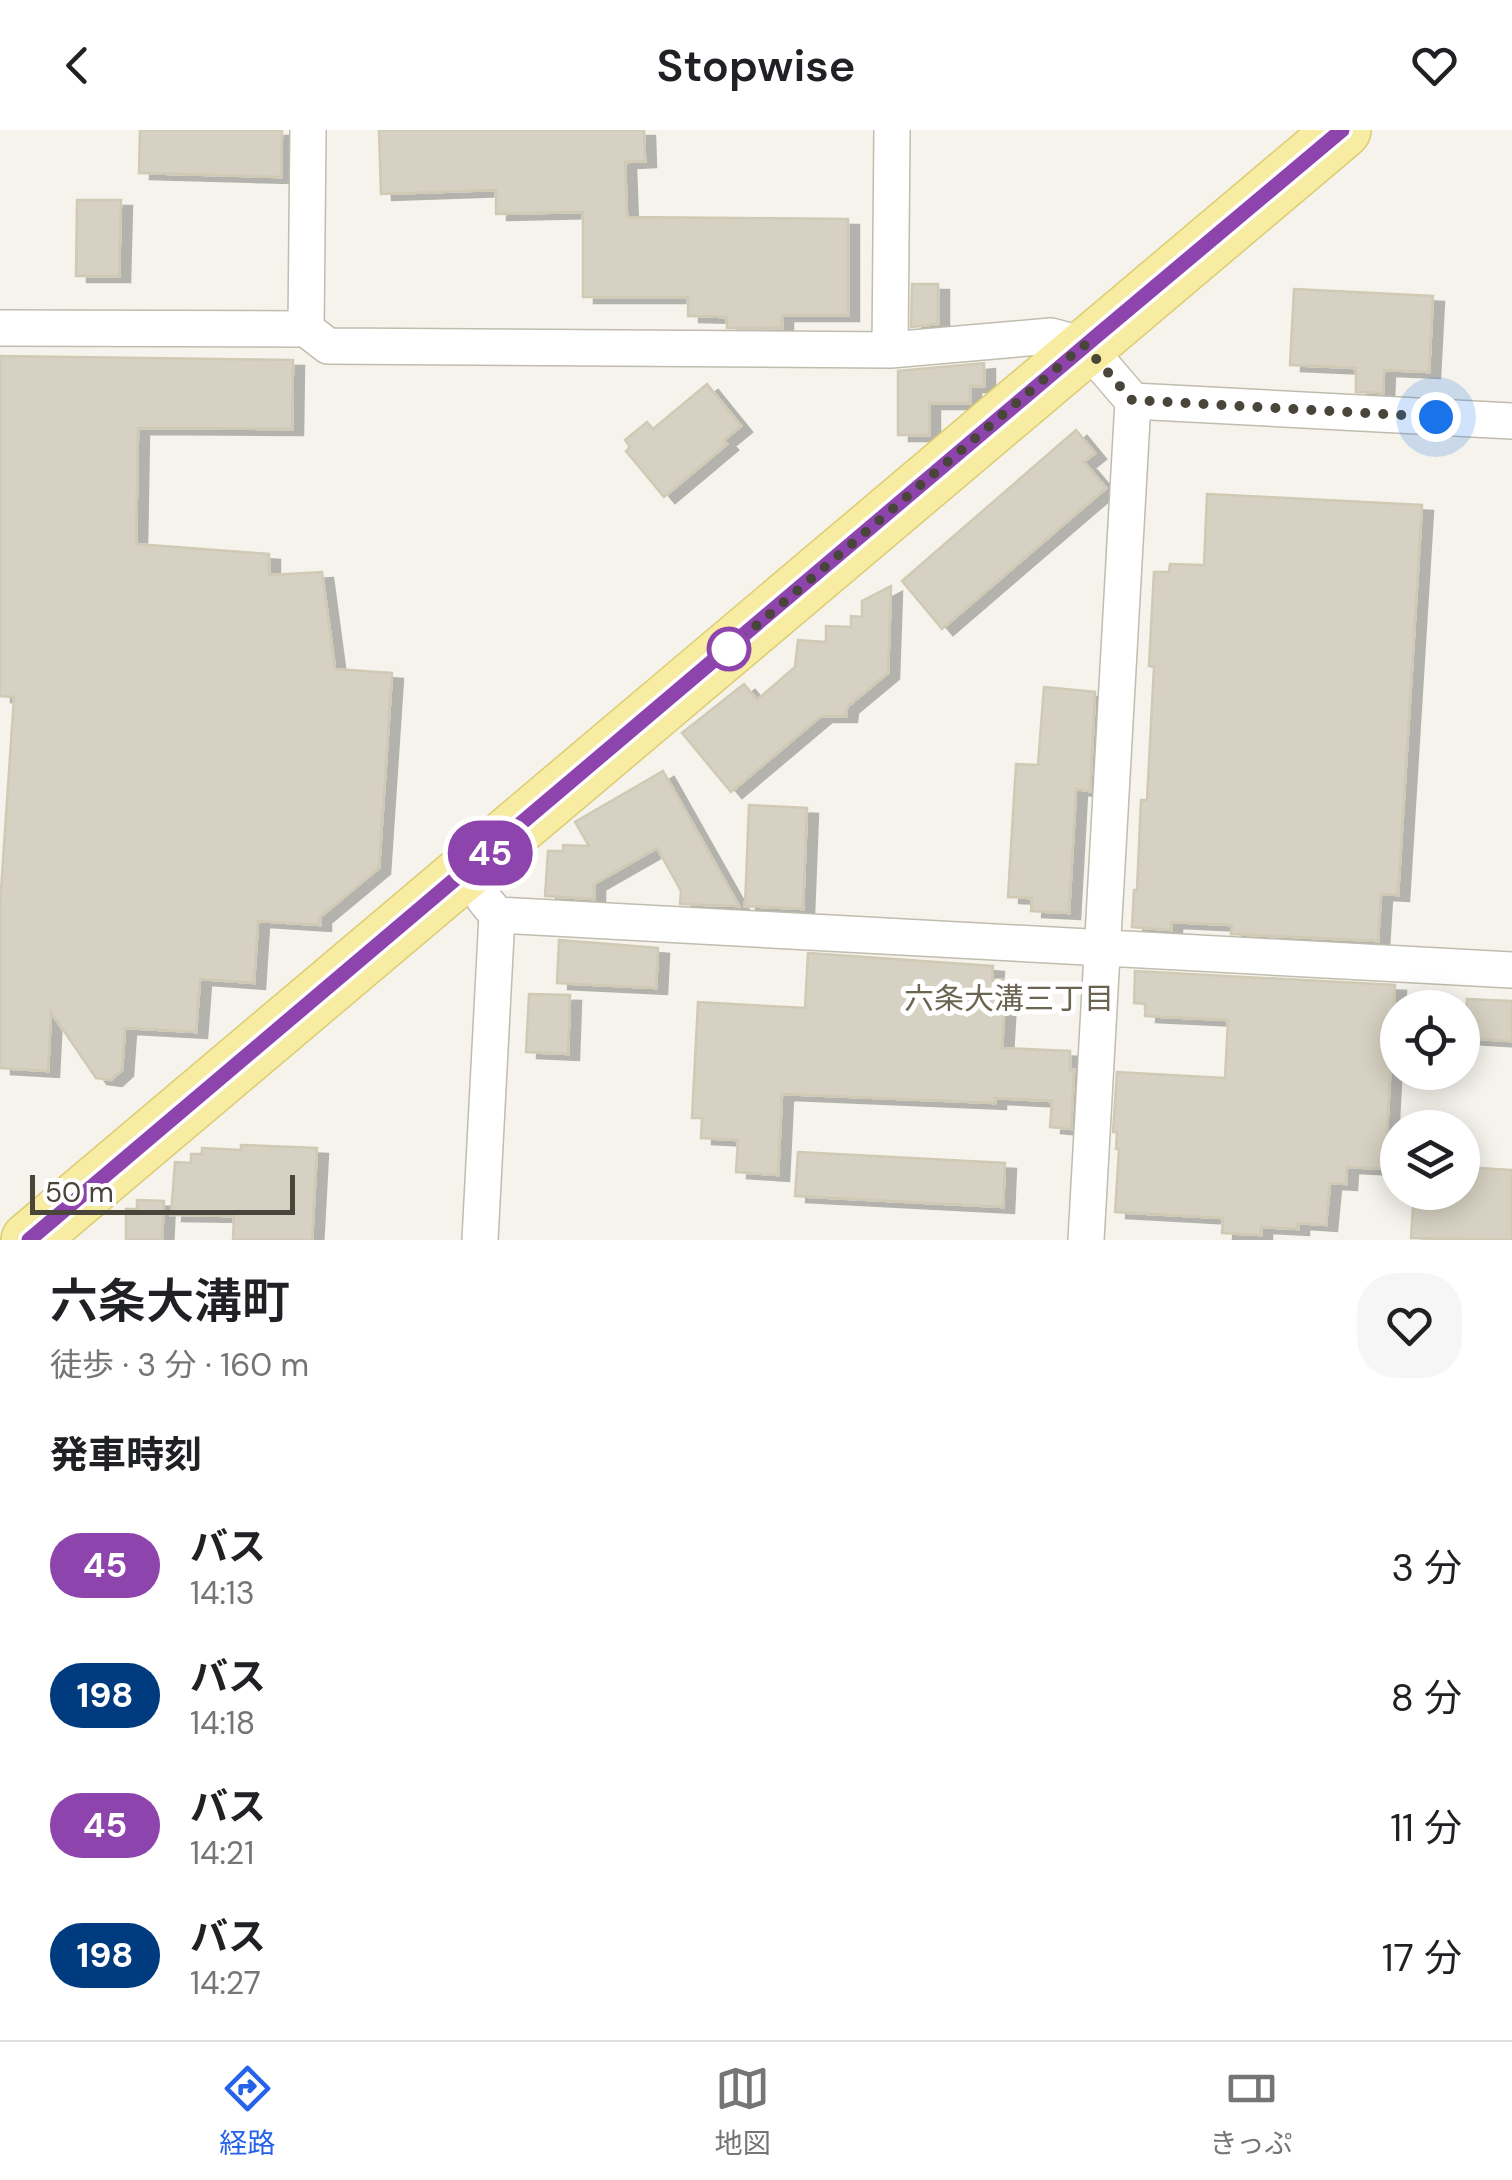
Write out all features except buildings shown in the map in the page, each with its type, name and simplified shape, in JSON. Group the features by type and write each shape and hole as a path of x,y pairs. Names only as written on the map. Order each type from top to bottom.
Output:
{"main road":[{"path":"29,1240 481,895 1084,345 1342,130"}],"street":[{"path":"306,329 308,130"},
{"path":"890,350 892,130"},
{"path":"0,328 306,329 328,346 890,350 1051,336 1084,345 1132,400 1086,1240"},
{"path":"1132,400 1512,421"},
{"path":"480,1240 481,895 1103,948 1512,970"}],"bus line":[{"name":"45","path":"29,1240 1342,130"}],"district":[{"name":"六条大溝三丁目","path":"1009,998"}],"route":[{"path":"729,649 1084,345 1132,400 1436,417"}]}
